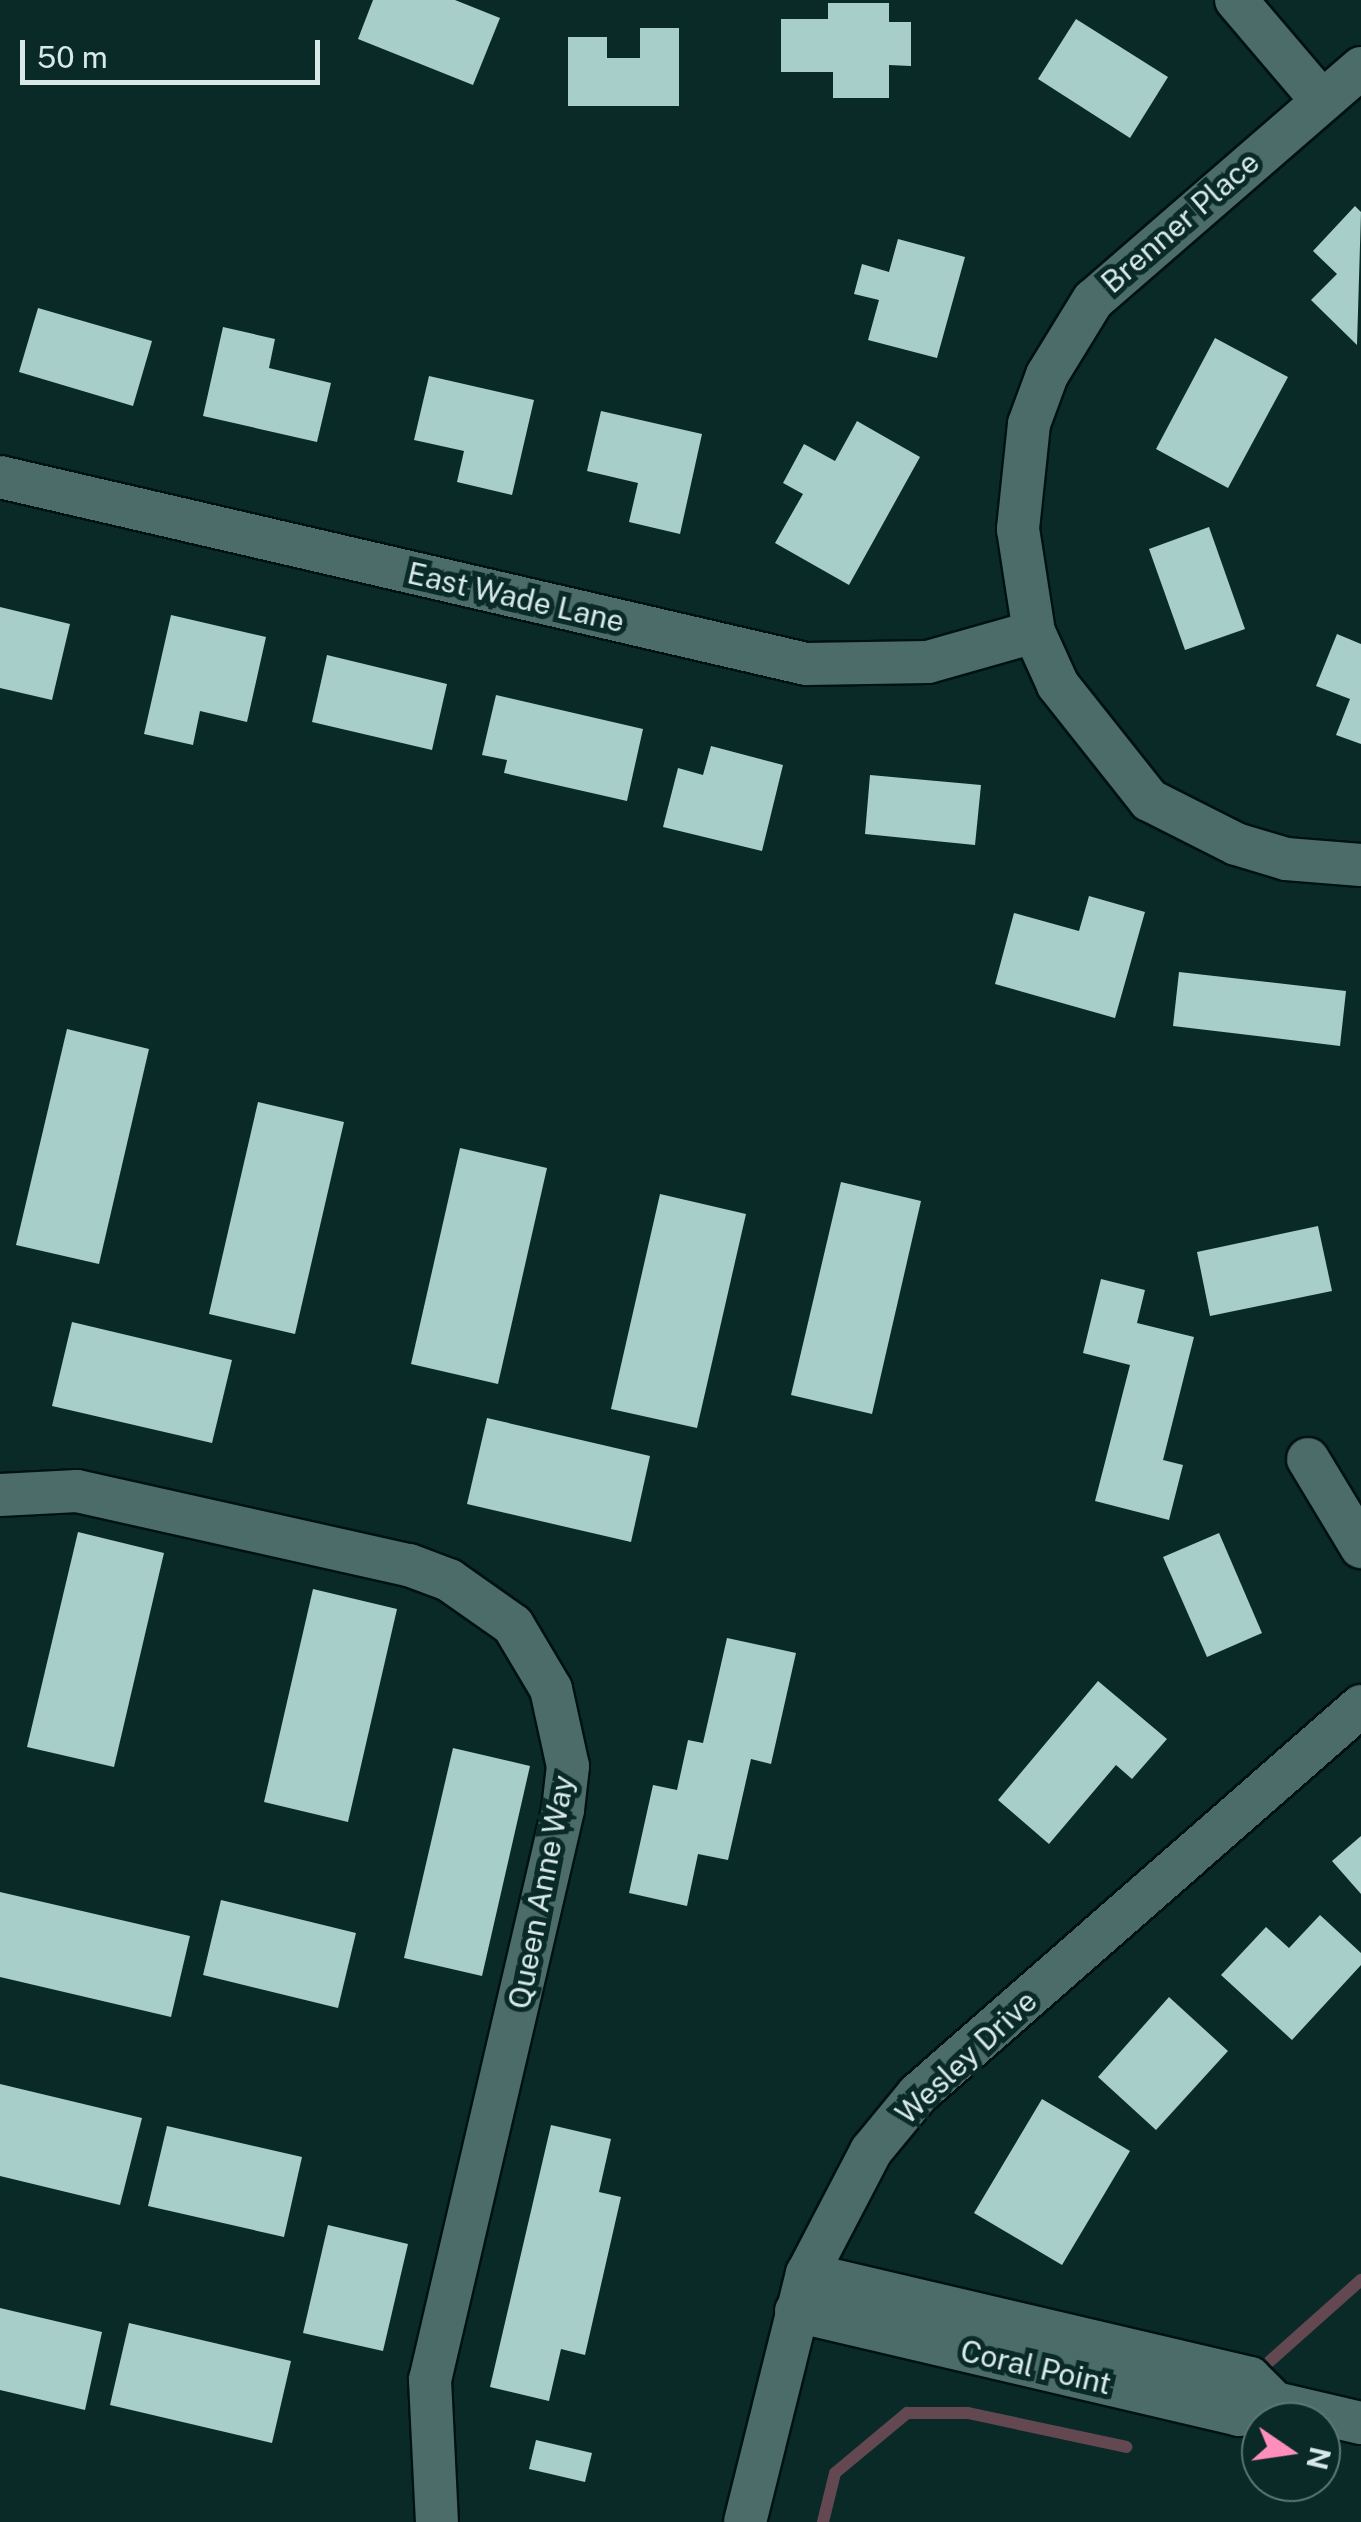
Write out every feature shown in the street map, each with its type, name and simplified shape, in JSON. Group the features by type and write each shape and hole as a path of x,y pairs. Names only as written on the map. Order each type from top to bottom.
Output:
{"street":[{"path":"1236,0 1321,100"},
{"name":"Brenner Place","path":"1361,68 1128,262 1068,334 1047,374 1020,468 1018,529 1034,632 1058,686 1149,800 1236,844 1361,866"},
{"name":"East Wade Lane","path":"0,477 806,664 928,662 1034,632"},
{"path":"1308,1459 1361,1546"},
{"name":"Queen Anne Way","path":"0,1495 77,1491 408,1564 449,1580 513,1625 552,1689 568,1766 562,1810 430,2380 437,2522"},
{"name":"Wesley Drive","path":"746,2522 802,2292 862,2166 918,2094 1361,1706"},
{"name":"Coral Point","path":"802,2292 1250,2378 1275,2403 1361,2423"}],"building":[{"path":"373,0 455,0 500,18 473,85 358,39"},
{"path":"828,3 889,3 889,22 911,22 911,66 889,65 889,98 833,98 833,72 781,72 781,19 828,19"},
{"path":"1076,19 1168,77 1130,138 1038,79"},
{"path":"640,28 679,28 679,106 568,106 568,37 607,37 607,58 640,58"},
{"path":"1355,206 1361,212 1357,345 1311,300 1337,274 1313,251"},
{"path":"898,239 965,257 937,358 868,340 879,300 854,294 862,264 889,272"},
{"path":"38,308 152,341 133,406 19,372"},
{"path":"223,327 275,339 269,368 331,383 317,442 203,416"},
{"path":"1215,338 1288,377 1228,488 1156,449"},
{"path":"429,376 534,400 512,495 457,482 464,451 414,440"},
{"path":"601,411 702,434 680,534 629,522 638,483 587,471"},
{"path":"857,421 920,457 849,585 775,543 803,494 783,483 804,444 835,461"},
{"path":"1209,527 1245,629 1185,650 1149,549"},
{"path":"0,607 70,624 52,700 0,688"},
{"path":"171,615 266,637 247,722 200,711 193,745 144,734"},
{"path":"1337,634 1361,644 1361,744 1336,735 1350,699 1316,686"},
{"path":"327,655 447,684 432,750 312,722"},
{"path":"496,695 643,729 627,801 504,773 507,760 482,755"},
{"path":"711,746 783,765 762,851 663,827 678,768 703,775"},
{"path":"870,775 981,785 975,845 865,834"},
{"path":"1089,896 1145,912 1115,1018 995,984 1014,913 1079,931"},
{"path":"1179,972 1346,991 1340,1046 1173,1026"},
{"path":"67,1029 149,1049 99,1264 16,1245"},
{"path":"258,1102 344,1122 295,1334 209,1314"},
{"path":"460,1148 547,1168 498,1384 411,1364"},
{"path":"841,1182 921,1201 872,1414 791,1395"},
{"path":"660,1194 746,1214 697,1428 611,1409"},
{"path":"1318,1226 1332,1291 1210,1316 1197,1252"},
{"path":"1101,1279 1145,1290 1137,1323 1194,1337 1163,1460 1183,1465 1169,1520 1095,1501 1130,1365 1083,1353"},
{"path":"72,1322 232,1360 212,1443 52,1406"},
{"path":"487,1418 650,1456 631,1542 467,1504"},
{"path":"78,1532 164,1553 114,1767 27,1747"},
{"path":"1219,1533 1262,1633 1207,1657 1163,1557"},
{"path":"313,1589 397,1609 348,1822 264,1802"},
{"path":"727,1638 796,1653 771,1764 751,1759 728,1860 698,1854 687,1906 629,1893 653,1785 677,1790 688,1740 703,1743"},
{"path":"1098,1681 1167,1739 1132,1779 1116,1765 1049,1844 998,1800"},
{"path":"453,1748 530,1766 482,1976 404,1958"},
{"path":"1361,1836 1361,1894 1332,1861"},
{"path":"0,1892 190,1936 171,2017 0,1977"},
{"path":"221,1900 356,1933 338,2008 203,1975"},
{"path":"1320,1915 1361,1953 1361,1965 1292,2040 1221,1975 1266,1927 1289,1948"},
{"path":"1169,1997 1228,2051 1156,2130 1098,2077"},
{"path":"0,2084 142,2118 120,2205 0,2176"},
{"path":"1042,2099 1130,2151 1062,2265 974,2213"},
{"path":"551,2125 611,2139 599,2192 621,2197 585,2355 561,2349 549,2401 490,2387"},
{"path":"167,2126 302,2157 284,2237 148,2206"},
{"path":"328,2225 408,2244 383,2351 303,2333"},
{"path":"0,2308 102,2332 85,2410 0,2390"},
{"path":"129,2323 291,2361 272,2443 110,2405"},
{"path":"536,2440 592,2453 585,2482 529,2469"}],"waterway":[{"path":"1270,2361 1361,2280"},
{"path":"823,2522 835,2473 907,2413 968,2413 1126,2447"}]}
